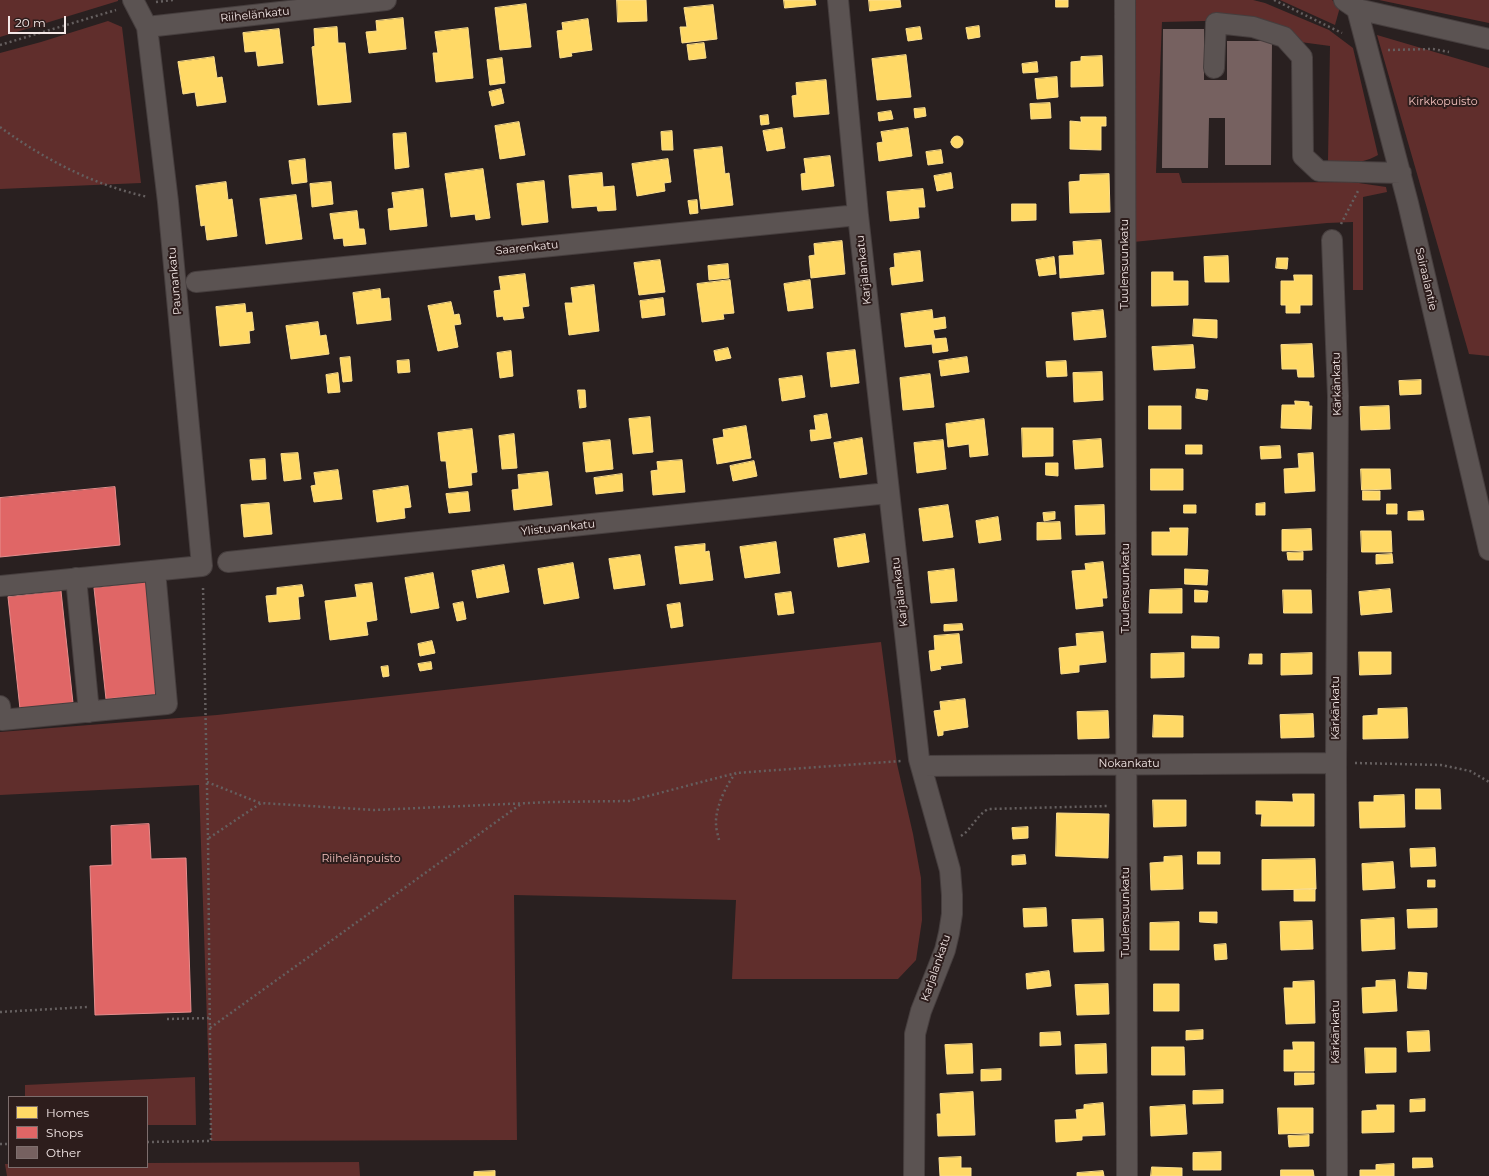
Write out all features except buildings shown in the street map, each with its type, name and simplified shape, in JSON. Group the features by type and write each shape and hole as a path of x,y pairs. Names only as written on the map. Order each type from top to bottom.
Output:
{"street":[{"name":"Riihelänkatu","path":"147,27 386,0"},
{"name":"Karjalankatu","path":"838,0 858,215 888,493 920,763 950,870 952,895 952,914 945,950 921,1011 915,1034 914,1176"},
{"name":"Tuulensuunkatu","path":"1125,0 1127,1176"},
{"name":"Paunankatu","path":"134,2 147,27 168,202 202,566"},
{"name":"Sairaalantie","path":"1350,4 1365,43 1401,173 1489,550"},
{"path":"1350,4 1489,39"},
{"path":"1214,68 1216,22 1253,27 1284,37 1302,57 1303,156 1319,171 1401,173"},
{"name":"Saarenkatu","path":"196,282 858,215"},
{"name":"Kärkänkatu","path":"1332,240 1338,396 1336,763 1337,1176"},
{"name":"Ylistuvankatu","path":"228,562 888,493"},
{"path":"0,586 202,566"},
{"path":"0,706 2,720 167,704 155,571"},
{"path":"76,578 89,712"},
{"name":"Nokankatu","path":"920,763 1336,763"}],"path":[{"path":"0,45 134,2 173,0"},
{"path":"1274,0 1365,43"},
{"path":"1387,50 1433,49 1454,53"},
{"path":"0,127 24,145 53,162 92,180 129,193 168,202"},
{"path":"1332,240 1344,221 1361,185 1372,173"},
{"path":"148,1142 211,1141 208,839 202,566"},
{"path":"207,782 261,803 375,810 521,803 629,801 736,773 920,763"},
{"path":"1336,763 1441,764 1470,771 1489,782"},
{"path":"718,840 715,822 719,806 725,788 736,773"},
{"path":"208,839 261,803"},
{"path":"210,1028 521,803"},
{"path":"942,841 958,837 967,832 981,813 988,809 1126,806"},
{"path":"0,1012 86,1007"},
{"path":"167,1019 210,1018"}],"green space":[{"path":"0,0 118,0 118,1 0,37"},
{"path":"1131,0 1253,0 1265,3 1329,30 1353,48 1378,155 1359,162 1347,163 1328,161 1330,46 1293,41 1246,20 1162,22 1156,173 1179,173 1182,183 1352,182 1386,187 1387,192 1363,197 1363,290 1353,290 1353,222 1327,223 1133,242"},
{"path":"1280,0 1332,0 1340,7 1335,25"},
{"path":"1379,0 1489,0 1489,23"},
{"path":"108,21 122,27 141,183 0,189 0,53"},
{"name":"Kirkkopuisto","path":"1377,35 1489,68 1489,356 1469,354"},
{"name":"Riihelänpuisto","path":"881,642 897,764 913,834 921,878 922,920 916,960 898,979 732,979 736,900 514,895 517,1140 211,1141 199,785 0,795 0,732 217,715"},
{"path":"195,1077 196,1125 148,1125 148,1096 25,1096 25,1085"},
{"path":"359,1162 360,1176 7,1176 5,1164 8,1164 8,1168 148,1168 148,1163"}]}
